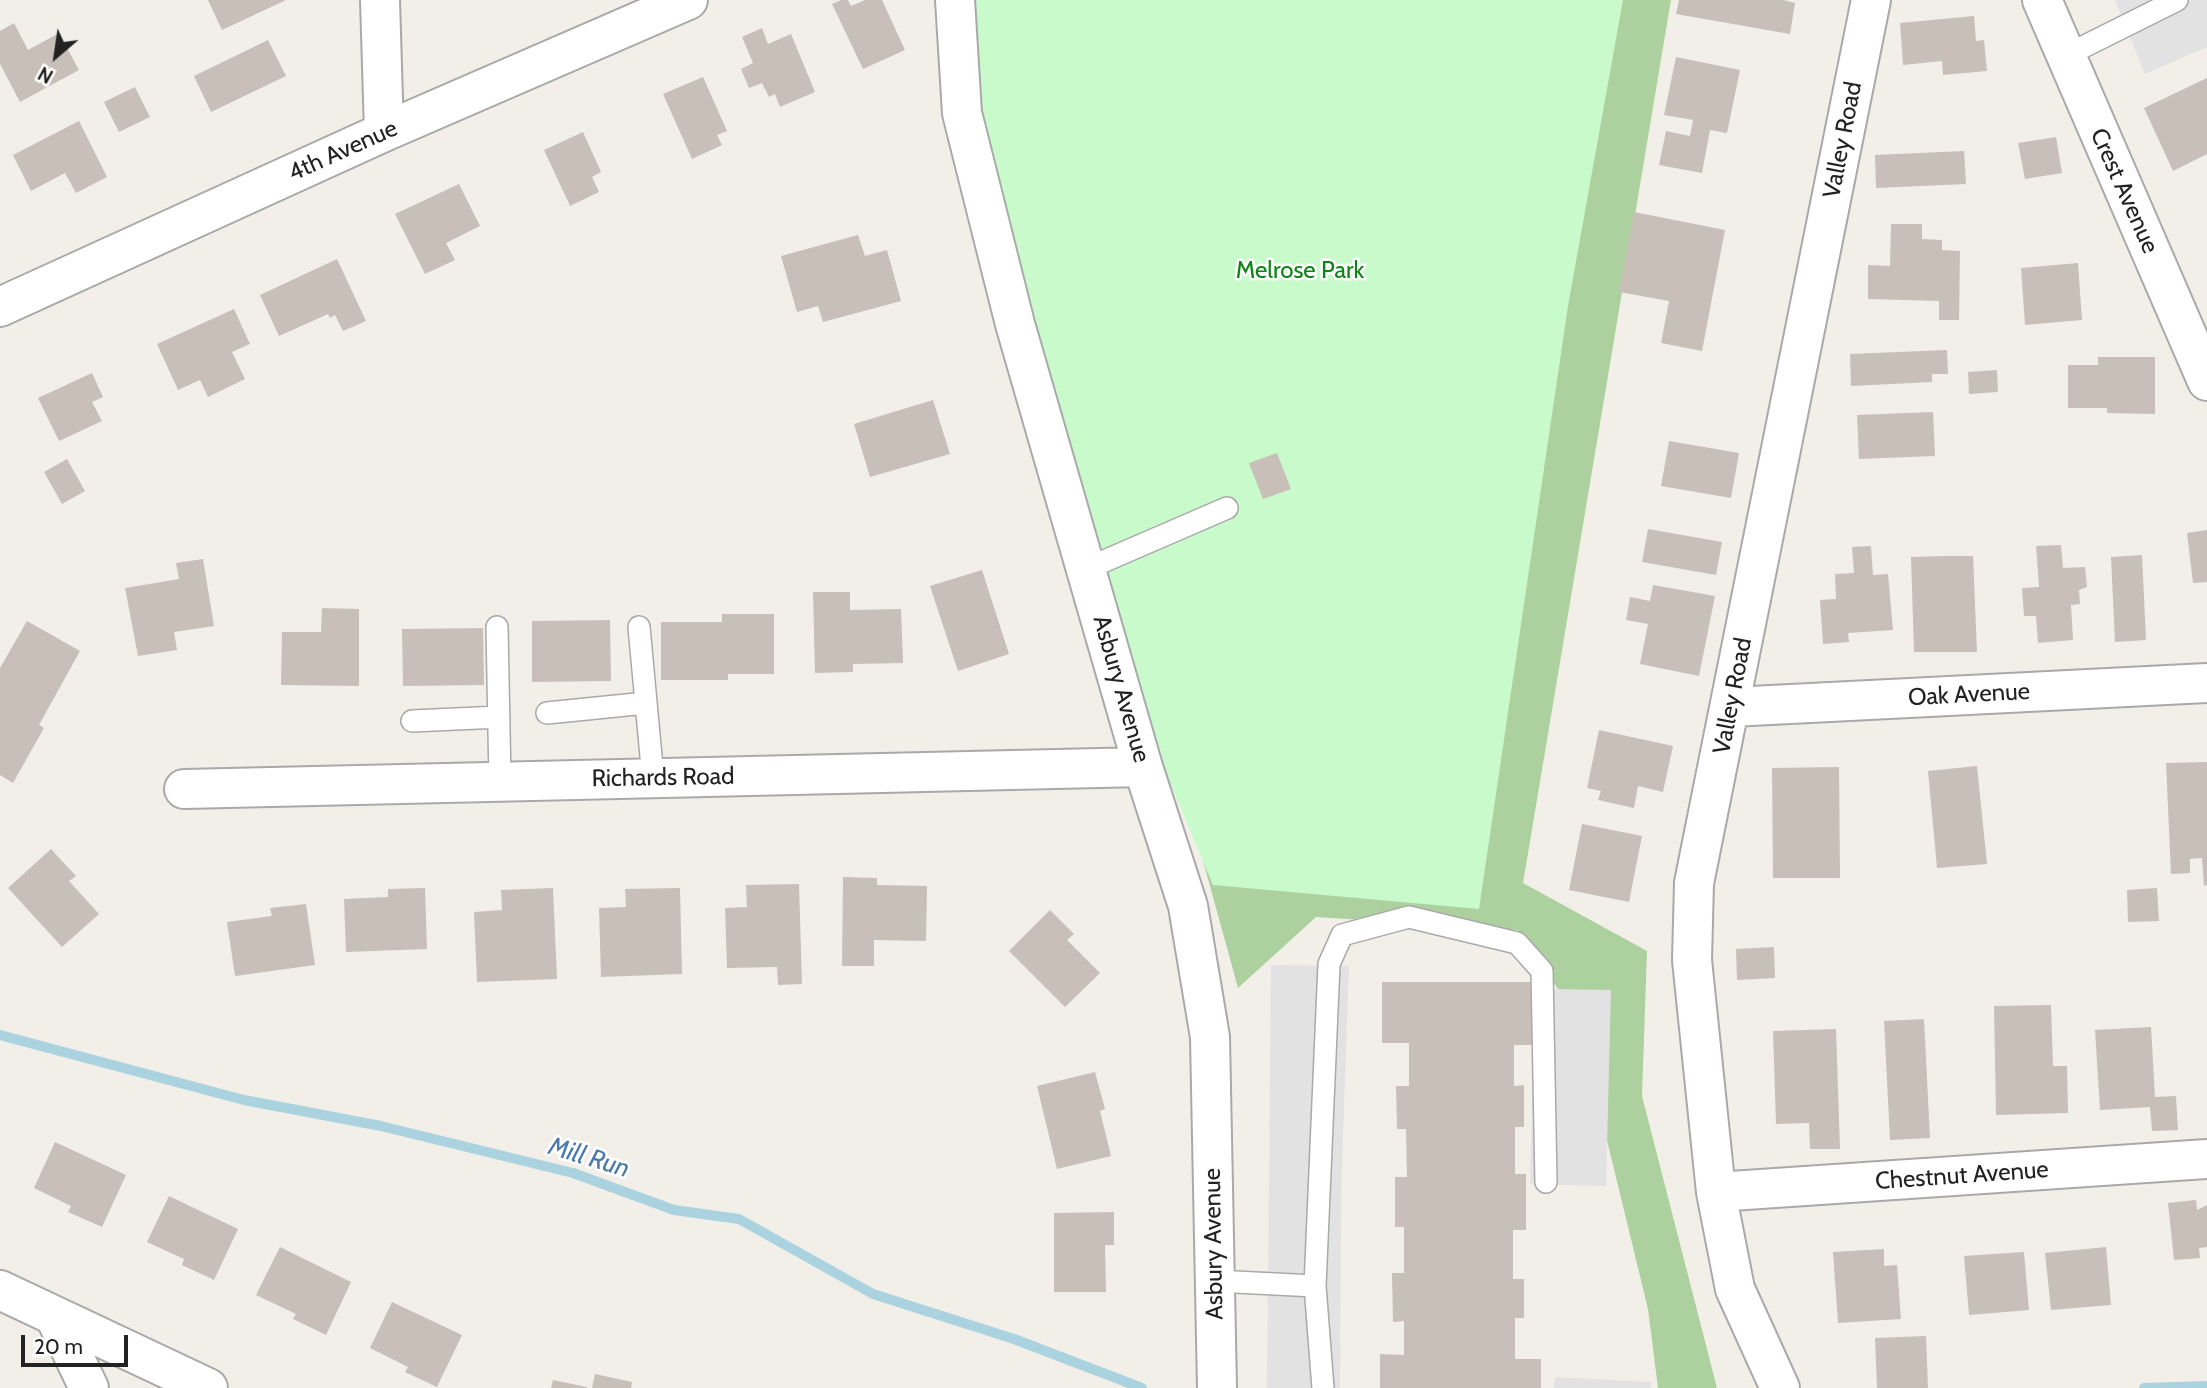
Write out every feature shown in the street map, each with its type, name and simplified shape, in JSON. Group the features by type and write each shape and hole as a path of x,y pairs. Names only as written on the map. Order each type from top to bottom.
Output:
{"street":[{"path":"380,0 384,132"},
{"name":"4th Avenue","path":"0,307 384,132 688,0"},
{"name":"Asbury Avenue","path":"955,0 962,113 1015,324 1143,767 1188,906 1210,1037 1217,1388"},
{"name":"Valley Road","path":"1780,1388 1735,1289 1716,1192 1692,960 1694,883 1871,0"},
{"name":"Crest Avenue","path":"2042,0 2207,381"},
{"name":"Oak Avenue","path":"1731,707 2207,683"},
{"name":"Richards Road","path":"184,789 1143,767"},
{"name":"Chestnut Avenue","path":"1716,1192 2207,1159"},
{"path":"0,1290 208,1388"},
{"path":"55,1317 89,1388"}],"lane":[{"path":"2065,56 2177,0"},
{"path":"1086,569 1227,508"},
{"path":"639,626 653,778"},
{"path":"497,627 500,782"},
{"path":"547,713 646,703"},
{"path":"412,721 499,718"},
{"path":"1323,1388 1315,1286 1329,964 1342,935 1409,917 1517,943 1542,971 1546,1182"},
{"path":"1215,1281 1315,1286"}],"green space":[{"name":"Melrose Park","path":"975,0 1623,0 1568,306 1479,909 1213,885 1160,759 1034,332 977,106"},
{"name":"Melrose Park","path":"1300,0 1671,0 1523,883 1647,951 1642,1096 1717,1388 1658,1388 1648,1309 1577,1017 1518,930 1316,917 1238,988 1127,584"}],"shaded area":[{"path":"2115,0 2207,0 2207,47 2145,74"},
{"path":"1271,965 1349,966 1341,1192 1340,1388 1267,1388"},
{"path":"1553,989 1611,990 1606,1186 1530,1184 1533,1053"},
{"path":"1555,1377 1651,1382 1651,1388 1554,1388"}],"building":[{"path":"208,0 286,0 222,30"},
{"path":"848,0 851,6 865,0 882,0 905,50 863,69 832,4"},
{"path":"1679,0 1783,0 1795,3 1790,34 1676,14"},
{"path":"1974,16 1976,41 1984,40 1987,71 1943,75 1942,61 1903,65 1900,23"},
{"path":"14,23 28,50 59,33 79,70 20,102 0,64 0,31"},
{"path":"762,28 768,44 791,34 815,92 780,107 775,94 769,97 762,83 749,88 741,69 753,63 742,37"},
{"path":"268,40 286,76 211,112 194,76"},
{"path":"1676,57 1740,70 1727,133 1710,130 1702,173 1659,165 1666,131 1690,136 1693,120 1664,115"},
{"path":"703,77 727,131 717,135 722,145 692,159 663,94"},
{"path":"2207,78 2207,154 2173,171 2144,108"},
{"path":"135,87 150,117 119,132 104,102"},
{"path":"79,121 107,177 76,193 65,173 31,191 13,155"},
{"path":"583,132 601,172 592,177 599,192 570,206 544,150"},
{"path":"2056,137 2062,173 2025,179 2018,143"},
{"path":"1964,151 1966,184 1876,188 1875,155"},
{"path":"459,184 480,226 446,243 455,260 425,274 395,214"},
{"path":"1634,212 1725,230 1702,351 1661,343 1669,301 1619,292"},
{"path":"1891,224 1922,224 1922,239 1942,240 1942,250 1960,251 1959,320 1939,320 1939,301 1868,299 1868,265 1890,266"},
{"path":"858,235 865,256 887,250 901,301 823,322 818,306 797,312 781,256"},
{"path":"337,259 366,321 343,331 335,315 330,318 328,314 279,336 260,295"},
{"path":"2078,263 2082,320 2025,325 2021,268"},
{"path":"234,309 250,344 232,352 245,379 208,397 200,380 178,390 157,344"},
{"path":"1947,350 1948,374 1932,374 1932,382 1851,386 1850,354"},
{"path":"2098,357 2155,357 2155,414 2107,413 2107,408 2068,408 2068,365 2098,365"},
{"path":"1997,370 1998,392 1969,394 1968,372"},
{"path":"92,373 103,397 92,402 102,421 59,441 38,398"},
{"path":"933,400 950,454 870,477 854,424"},
{"path":"1933,412 1935,456 1859,459 1857,415"},
{"path":"1669,441 1739,453 1731,498 1661,486"},
{"path":"1277,453 1291,489 1263,499 1249,463"},
{"path":"67,459 85,491 62,504 44,472"},
{"path":"1648,529 1722,542 1716,575 1642,562"},
{"path":"2207,530 2207,582 2193,583 2187,533"},
{"path":"2061,545 2063,568 2085,567 2087,587 2079,590 2080,604 2071,605 2073,640 2038,643 2036,616 2024,616 2022,588 2039,587 2036,546"},
{"path":"1871,546 1873,575 1888,574 1893,630 1848,633 1849,642 1823,644 1820,600 1836,599 1835,574 1854,573 1852,547"},
{"path":"2142,555 2146,640 2115,642 2111,557"},
{"path":"1973,556 1977,652 1914,652 1911,557"},
{"path":"203,559 214,626 174,632 177,650 138,656 125,588 179,579 176,563"},
{"path":"982,570 1009,654 958,671 930,586"},
{"path":"1653,585 1715,596 1699,676 1640,664 1648,624 1626,620 1630,597 1650,601"},
{"path":"813,592 850,592 850,610 901,609 903,663 853,664 853,672 815,673"},
{"path":"322,608 359,609 359,686 281,685 282,632 321,632"},
{"path":"722,614 774,614 774,674 728,674 728,680 661,680 661,622 722,622"},
{"path":"610,620 611,681 532,682 532,621"},
{"path":"27,621 80,651 39,725 44,728 13,783 0,775 0,668"},
{"path":"483,628 484,685 403,686 402,629"},
{"path":"1599,730 1673,746 1663,792 1638,786 1634,808 1598,800 1601,791 1587,788"},
{"path":"2207,762 2207,885 2204,886 2202,858 2190,859 2190,873 2171,874 2166,763"},
{"path":"1977,766 1987,864 1937,868 1928,771"},
{"path":"1839,767 1840,878 1773,878 1772,768"},
{"path":"1582,824 1642,836 1629,902 1569,890"},
{"path":"51,849 76,876 69,881 99,914 62,947 8,888"},
{"path":"843,877 877,878 877,885 927,886 926,941 874,940 874,966 842,966"},
{"path":"799,884 802,984 778,985 777,967 727,968 725,908 747,907 746,885"},
{"path":"425,888 427,949 346,952 344,899 388,897 388,889"},
{"path":"553,888 557,979 477,982 474,912 502,910 501,890"},
{"path":"680,888 682,974 601,977 599,908 626,907 625,889"},
{"path":"2157,888 2159,921 2128,922 2127,890"},
{"path":"306,904 315,965 235,976 227,922 272,916 270,908"},
{"path":"1050,910 1074,934 1067,940 1100,973 1065,1007 1009,951"},
{"path":"1774,947 1775,978 1737,980 1736,949"},
{"path":"1382,982 1538,982 1538,1045 1514,1045 1514,1086 1524,1085 1524,1127 1515,1127 1515,1174 1526,1174 1526,1230 1513,1230 1513,1279 1524,1279 1524,1318 1515,1318 1515,1359 1541,1359 1541,1388 1380,1388 1380,1354 1404,1355 1404,1321 1393,1322 1392,1273 1404,1273 1404,1227 1395,1227 1395,1177 1407,1177 1406,1129 1397,1129 1396,1086 1409,1086 1409,1043 1382,1043"},
{"path":"2051,1005 2053,1066 2067,1066 2068,1113 1996,1115 1994,1006"},
{"path":"1924,1019 1930,1138 1890,1140 1884,1021"},
{"path":"2151,1027 2155,1097 2176,1096 2178,1130 2152,1131 2150,1107 2100,1110 2095,1030"},
{"path":"1836,1029 1840,1149 1810,1149 1809,1123 1776,1124 1773,1031"},
{"path":"1095,1072 1105,1109 1100,1111 1111,1156 1057,1169 1037,1086"},
{"path":"55,1142 126,1175 102,1227 68,1212 71,1206 34,1188"},
{"path":"169,1196 238,1229 214,1280 182,1265 184,1259 147,1242"},
{"path":"2196,1200 2197,1210 2207,1205 2207,1247 2199,1248 2200,1258 2174,1260 2168,1203"},
{"path":"1114,1212 1114,1245 1105,1245 1106,1292 1054,1292 1054,1213"},
{"path":"280,1247 351,1282 326,1335 293,1319 296,1314 256,1295"},
{"path":"2106,1247 2111,1305 2051,1310 2045,1253"},
{"path":"1884,1249 1884,1266 1897,1265 1901,1319 1838,1323 1833,1252"},
{"path":"2024,1252 2029,1310 1969,1315 1964,1256"},
{"path":"392,1302 462,1335 437,1387 405,1372 408,1367 370,1348"},
{"path":"1926,1336 1928,1388 1877,1388 1875,1338"},
{"path":"595,1374 632,1382 631,1388 592,1388"},
{"path":"553,1380 587,1387 587,1388 551,1388"}],"waterway":[{"name":"Mill Run","path":"0,1035 244,1100 381,1126 573,1173 674,1210 739,1219 873,1294 1014,1339 1142,1388"},
{"name":"Mill Run","path":"2144,1388 2207,1386"}]}
